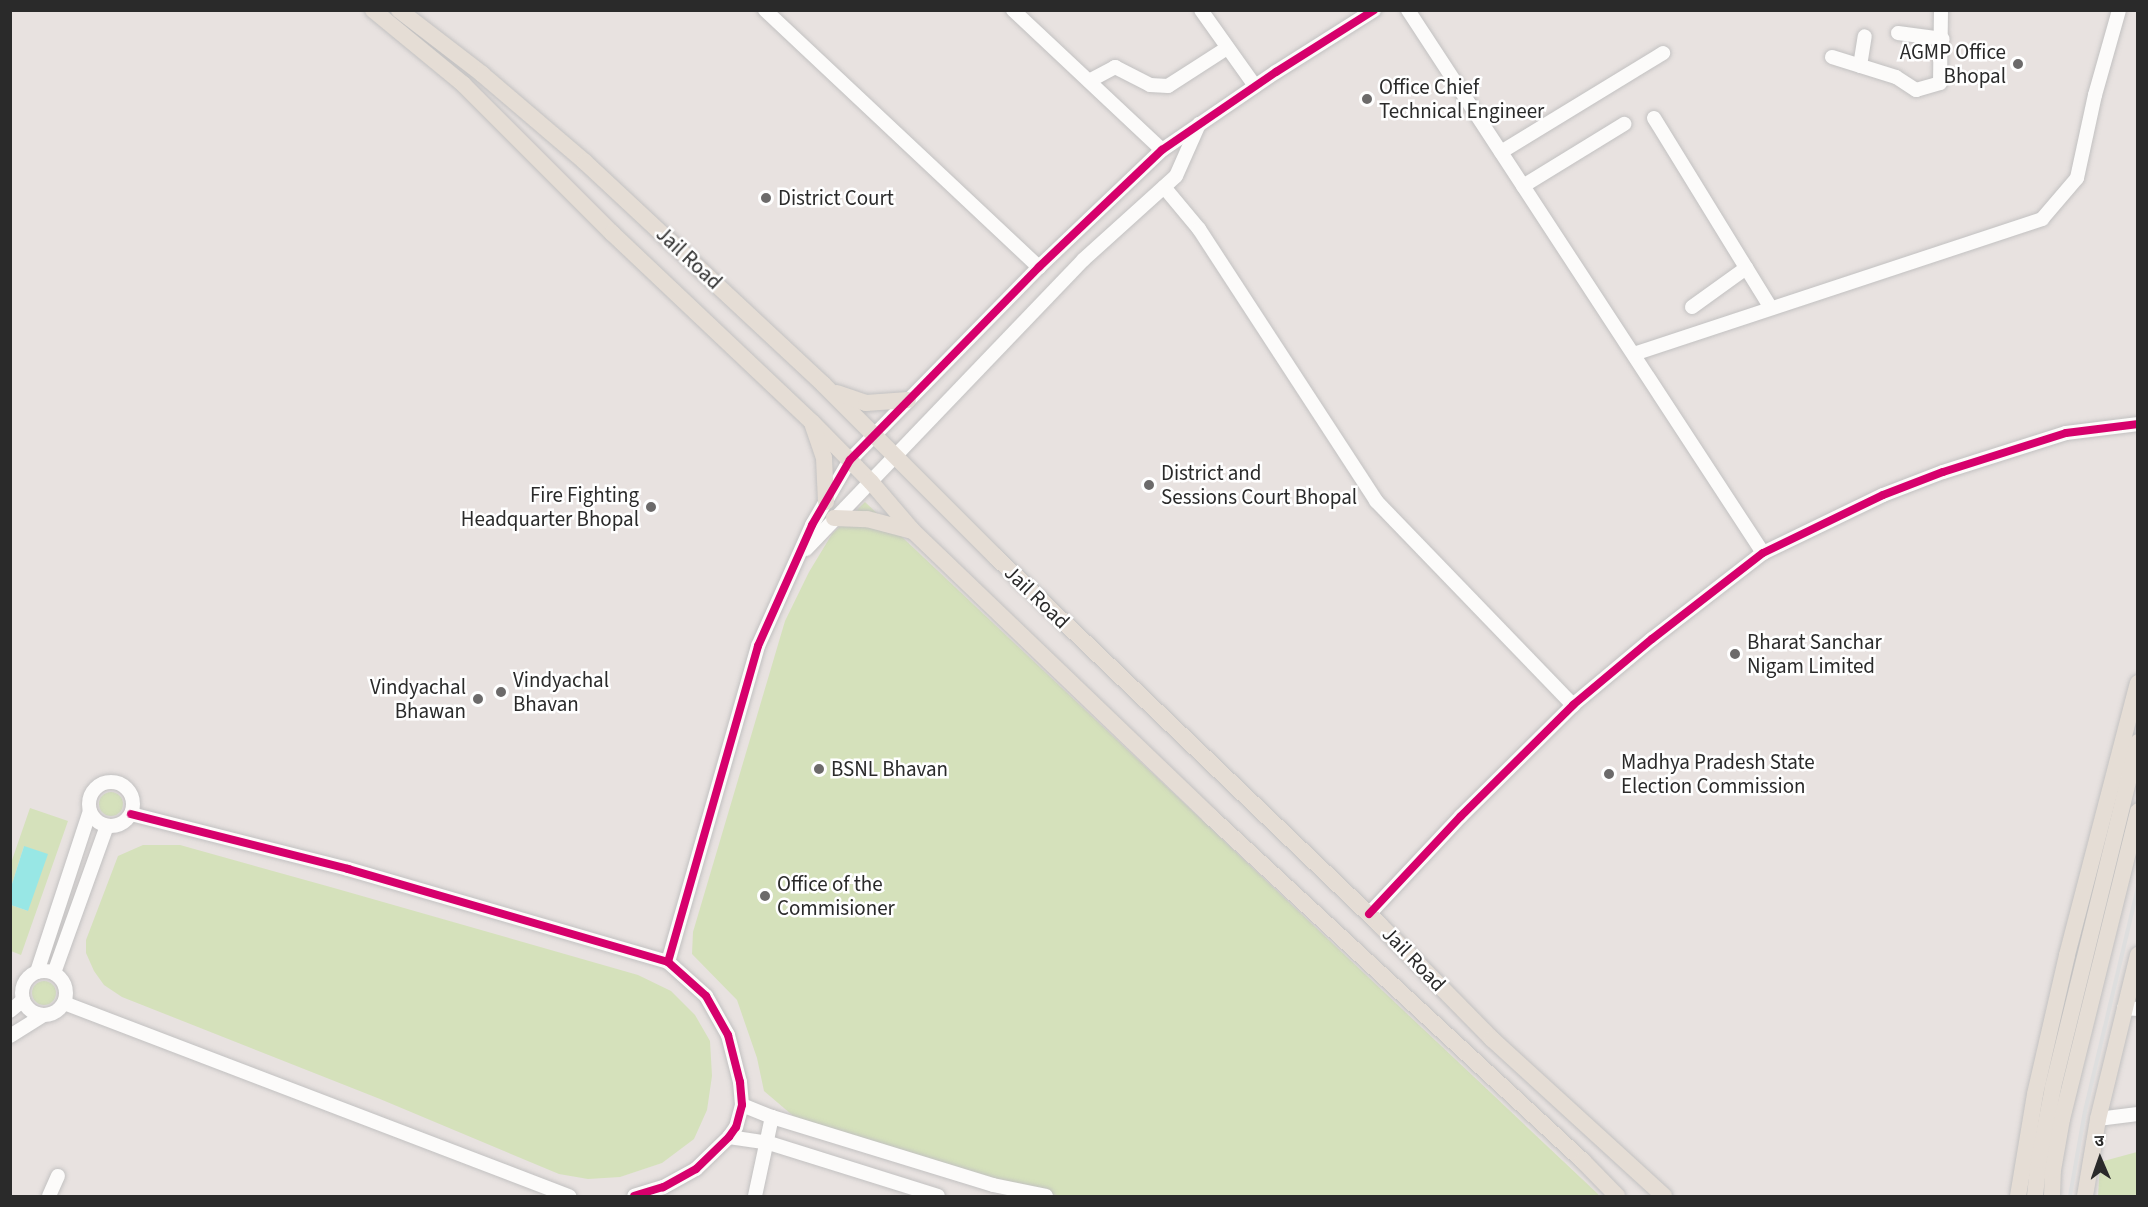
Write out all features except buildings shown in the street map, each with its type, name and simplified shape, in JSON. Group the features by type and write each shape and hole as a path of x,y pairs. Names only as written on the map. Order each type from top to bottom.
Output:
{"main road":[{"name":"Jail Road","path":"372,10 463,84 612,233 812,422 871,482 913,531 1218,824 1615,1195"},
{"name":"Jail Road","path":"399,10 482,74 585,162 830,391 1098,656 1369,914 1492,1039 1664,1197"},
{"path":"830,391 866,403 908,400"},
{"path":"812,422 824,458 826,502"},
{"path":"834,518 867,519 913,531"},
{"path":"2018,1197 2035,1094 2067,955 2138,683"},
{"path":"2036,1190 2053,1087 2138,742"},
{"path":"2052,1197 2053,1170 2062,1119 2138,811"},
{"path":"2085,1197 2098,1119 2131,1009 2138,955"}],"street":[{"path":"765,10 1039,267"},
{"path":"1013,10 1162,150"},
{"path":"1201,10 1255,86"},
{"path":"668,962 758,646 798,557 850,460 1039,267 1162,150 1255,86 1374,10"},
{"path":"1408,10 1763,552"},
{"path":"1832,57 1896,77 1916,90 1940,83 1943,39 1941,10"},
{"path":"1634,354 2042,219 2076,178 2095,95 2119,10"},
{"path":"1898,33 1943,39"},
{"path":"1860,66 1865,36"},
{"path":"1089,81 1115,67 1150,85 1168,86 1227,48"},
{"path":"1501,152 1663,52"},
{"path":"1654,118 1771,308"},
{"path":"798,557 1083,260 1164,187 1182,167 1199,124"},
{"path":"1523,186 1624,124"},
{"path":"1164,187 1198,229 1376,501 1573,705"},
{"path":"1692,307 1746,268"},
{"path":"1369,914 1461,816 1573,705 1652,639 1763,552 1883,495 1943,472 2066,433 2138,424"},
{"path":"10,1011 23,1000 25,983 37,972 90,811 91,794 102,784 110,783 124,787 132,799 131,814 121,824 107,826 96,821 90,811"},
{"path":"131,814 348,869 668,962 706,996 728,1035 740,1082 742,1105 736,1127 729,1137 696,1169 663,1187 634,1197"},
{"path":"54,973 107,826"},
{"path":"10,1036 43,1015 59,1010 64,1003 65,986 54,973 37,972"},
{"path":"23,1000 34,1013 43,1015"},
{"path":"64,1003 569,1197"},
{"path":"742,1105 772,1117 993,1185 1046,1197"},
{"path":"2098,1119 2138,1114"},
{"path":"755,1197 769,1143 772,1117"},
{"path":"729,1137 769,1143 938,1197"},
{"path":"49,1197 58,1176"}],"green space":[{"path":"865,502 1599,1196 1064,1196 1024,1190 798,1120 764,1091 757,1058 737,1000 692,954 693,932 785,621 809,572 832,534"},
{"path":"111,792 120,795 123,804 120,813 111,816 102,813 99,804 102,795"},
{"path":"30,808 68,821 21,955 11,951 11,905 28,911 24,846 11,887 11,863"},
{"path":"143,845 180,845 638,975 671,991 695,1015 710,1041 712,1076 707,1110 694,1139 662,1163 620,1177 588,1179 559,1174 380,1099 122,997 104,985 94,971 86,953 86,940 118,856"},
{"path":"44,981 53,984 56,993 53,1002 44,1005 35,1002 32,993 35,984"},
{"path":"2137,1152 2137,1196 2098,1196 2100,1162"}],"water":[{"path":"24,846 48,854 28,911 11,905 11,887"}],"railway":[{"path":"2070,1196 2085,1111 2138,887"}],"cycle path":[{"path":"668,962 758,646 812,525 850,460 1039,267 1162,150 1276,72 1374,10"},
{"path":"1369,914 1461,816 1573,705 1652,639 1763,553 1883,495 1943,472 2066,433 2138,424"},
{"path":"131,814 348,869 668,962 706,996 728,1035 740,1082 742,1105 736,1127 729,1137 696,1169 663,1187 634,1196"}],"place":[{"name":"AGMP Office Bhopal","path":"2018,64"},
{"name":"Office Chief Technical Engineer","path":"1367,99"},
{"name":"District Court","path":"766,198"},
{"name":"District and Sessions Court Bhopal","path":"1149,485"},
{"name":"Fire Fighting Headquarter Bhopal","path":"651,507"},
{"name":"Bharat Sanchar Nigam Limited","path":"1735,654"},
{"name":"Vindyachal Bhavan","path":"501,692"},
{"name":"Vindyachal Bhawan","path":"478,699"},
{"name":"BSNL Bhavan","path":"819,769"},
{"name":"Madhya Pradesh State Election Commission","path":"1609,774"},
{"name":"Office of the Commisioner","path":"765,896"}]}
